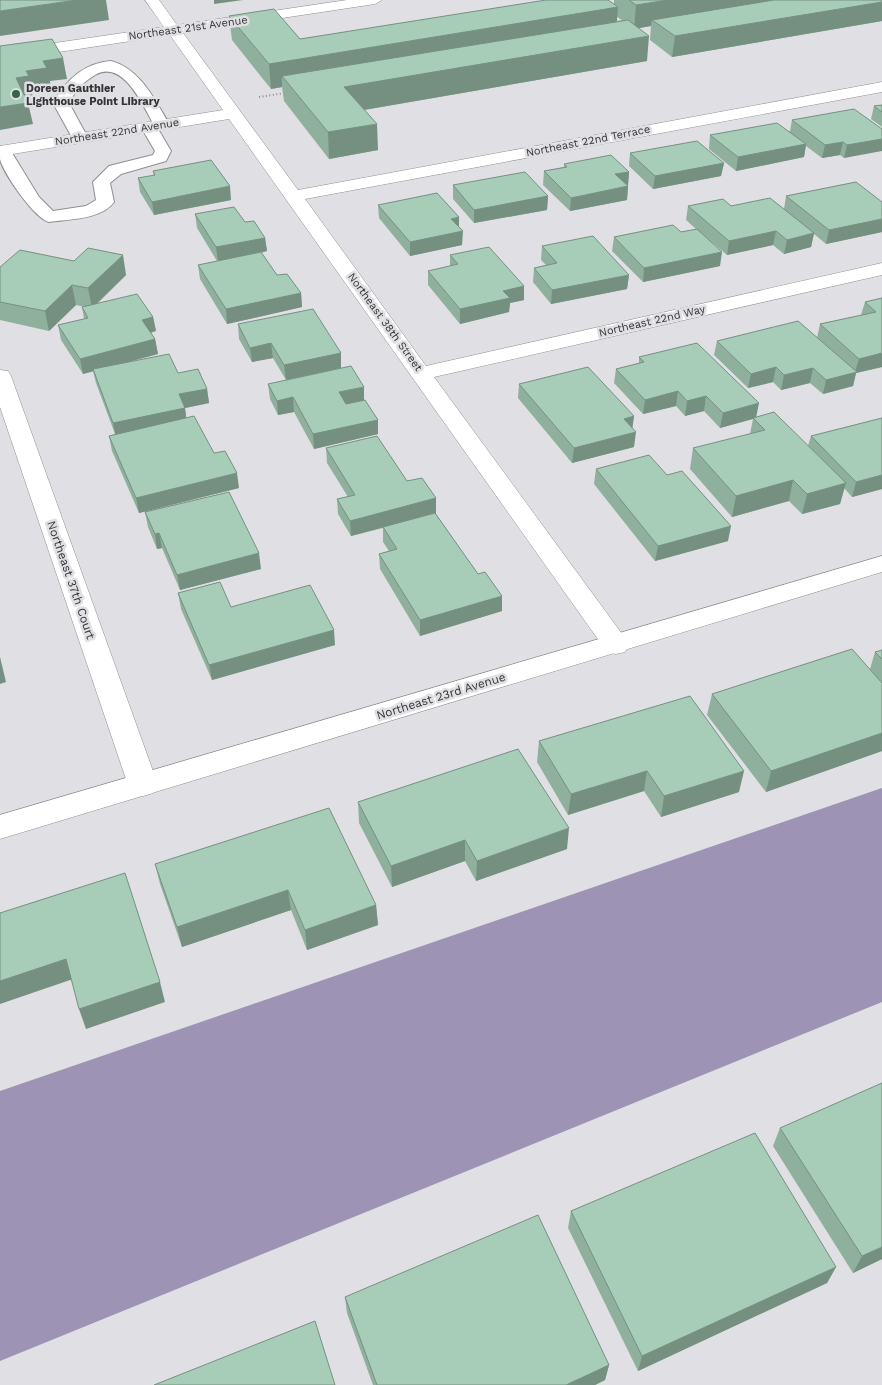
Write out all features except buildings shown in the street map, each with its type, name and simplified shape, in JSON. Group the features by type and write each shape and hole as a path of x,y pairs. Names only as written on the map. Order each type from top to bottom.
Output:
{"street":[{"name":"Northeast 38th Street","path":"152,0 616,645"},
{"name":"Northeast 21st Avenue","path":"0,56 375,0"},
{"name":"Northeast 22nd Terrace","path":"294,196 882,87"},
{"name":"Northeast 22nd Avenue","path":"1,151 155,126 230,108"},
{"name":"Northeast 22nd Way","path":"422,373 882,269"},
{"name":"Northeast 37th Court","path":"0,376 143,785"},
{"name":"Northeast 23rd Avenue","path":"0,827 616,645 882,564"}],"lane":[{"path":"1,151 32,200 49,217 91,210 105,202 101,182 116,170 160,158 164,151 155,126 130,77 120,68 109,64 94,67 69,87 61,103 80,138"}],"path":[{"path":"230,108 286,93"}],"shaded area":[{"path":"882,788 882,1002 0,1361 0,1091"}],"place":[{"name":"Doreen Gauthier Lighthouse Point Library","path":"16,94"}]}
